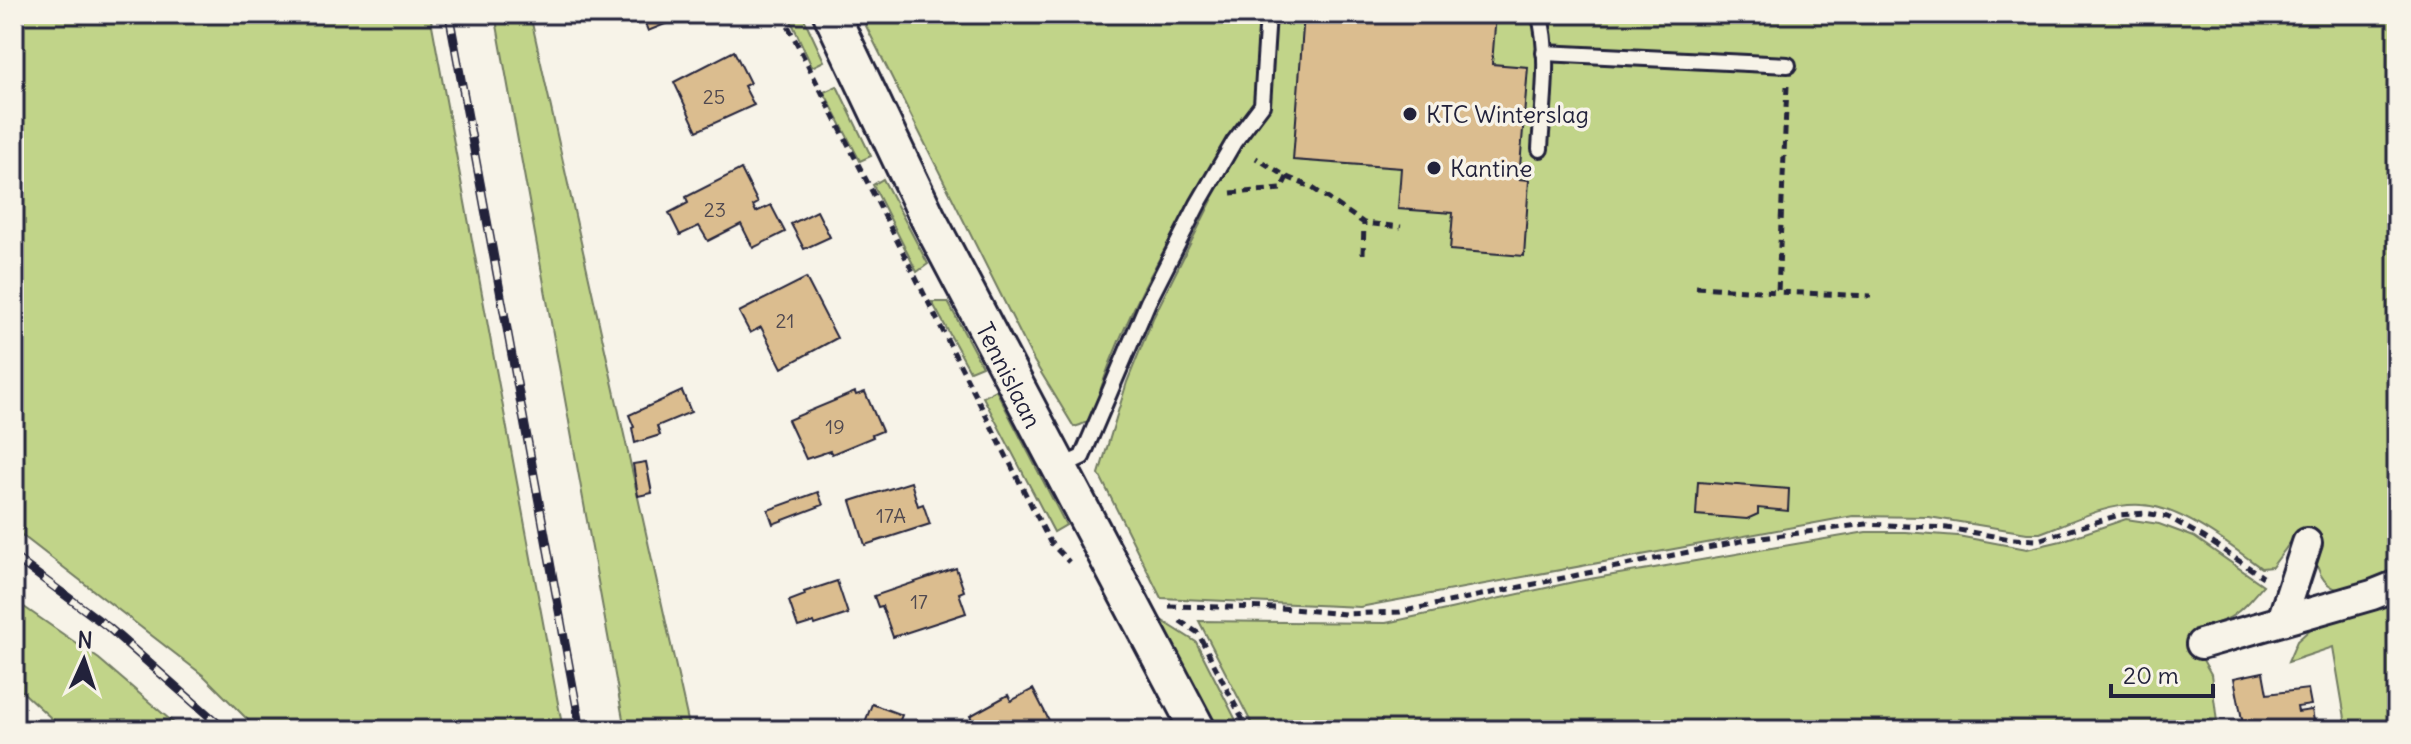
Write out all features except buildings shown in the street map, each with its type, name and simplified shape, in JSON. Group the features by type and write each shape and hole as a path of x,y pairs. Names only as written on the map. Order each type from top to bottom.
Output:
{"street":[{"name":"Tennislaan","path":"831,14 928,218 1198,730"},
{"path":"2282,620 2307,543"},
{"path":"2201,644 2397,585"}],"lane":[{"path":"1058,468 1082,457 1148,302 1198,204 1234,142 1262,105 1268,14"},
{"path":"1539,14 1544,29 1540,149"},
{"path":"1544,53 1788,65"}],"path":[{"path":"1778,292 1788,65"},
{"path":"1256,158 1311,187 1364,223 1401,227"},
{"path":"1228,194 1281,189 1287,177"},
{"path":"1363,254 1364,223"},
{"path":"1696,287 1871,296"},
{"path":"1160,607 1235,606 1345,614 1400,612 1746,540 1824,529 1866,524 1947,528 2011,539 2038,540 2119,515 2145,513 2168,517 2264,578"}],"green space":[{"path":"14,14 430,14 563,730 258,730 204,676 14,529"},
{"path":"495,14 530,14 690,730 625,730"},
{"path":"788,14 802,14 824,61 812,67"},
{"path":"860,14 2397,14 2397,566 2357,588 2337,589 2330,586 2320,573 2316,546 2298,532 2272,567 2261,568 2188,519 2156,507 2128,505 2089,514 2040,533 1929,517 1853,516 1360,607 1161,598 1099,474 1127,382 1153,318 1212,200 1195,195 1132,312 1111,360 1095,412 1088,421 1074,427 1034,361"},
{"path":"837,86 871,156 860,161 824,92"},
{"path":"883,179 928,264 917,272 873,185"},
{"path":"932,302 948,302 982,366 970,371"},
{"path":"996,390 1066,525 1054,532 983,397"},
{"path":"2126,519 2159,524 2194,537 2263,585 2234,615 2194,629 2199,653 2211,674 2218,730 1255,730 1199,621 1386,623 1578,581 1866,532 1958,536 2027,549"},
{"path":"14,600 99,659 182,730 64,730 14,684"},
{"path":"2397,602 2397,730 2347,730 2333,647 2288,662 2297,641 2315,625"},
{"path":"1158,618 1196,642 1241,730 1216,730"}],"railway":[{"path":"449,14 581,730"},
{"path":"14,557 108,627 225,730"}],"place":[{"name":"KTC Winterslag","path":"1410,114"},
{"name":"Kantine","path":"1434,168"}]}
